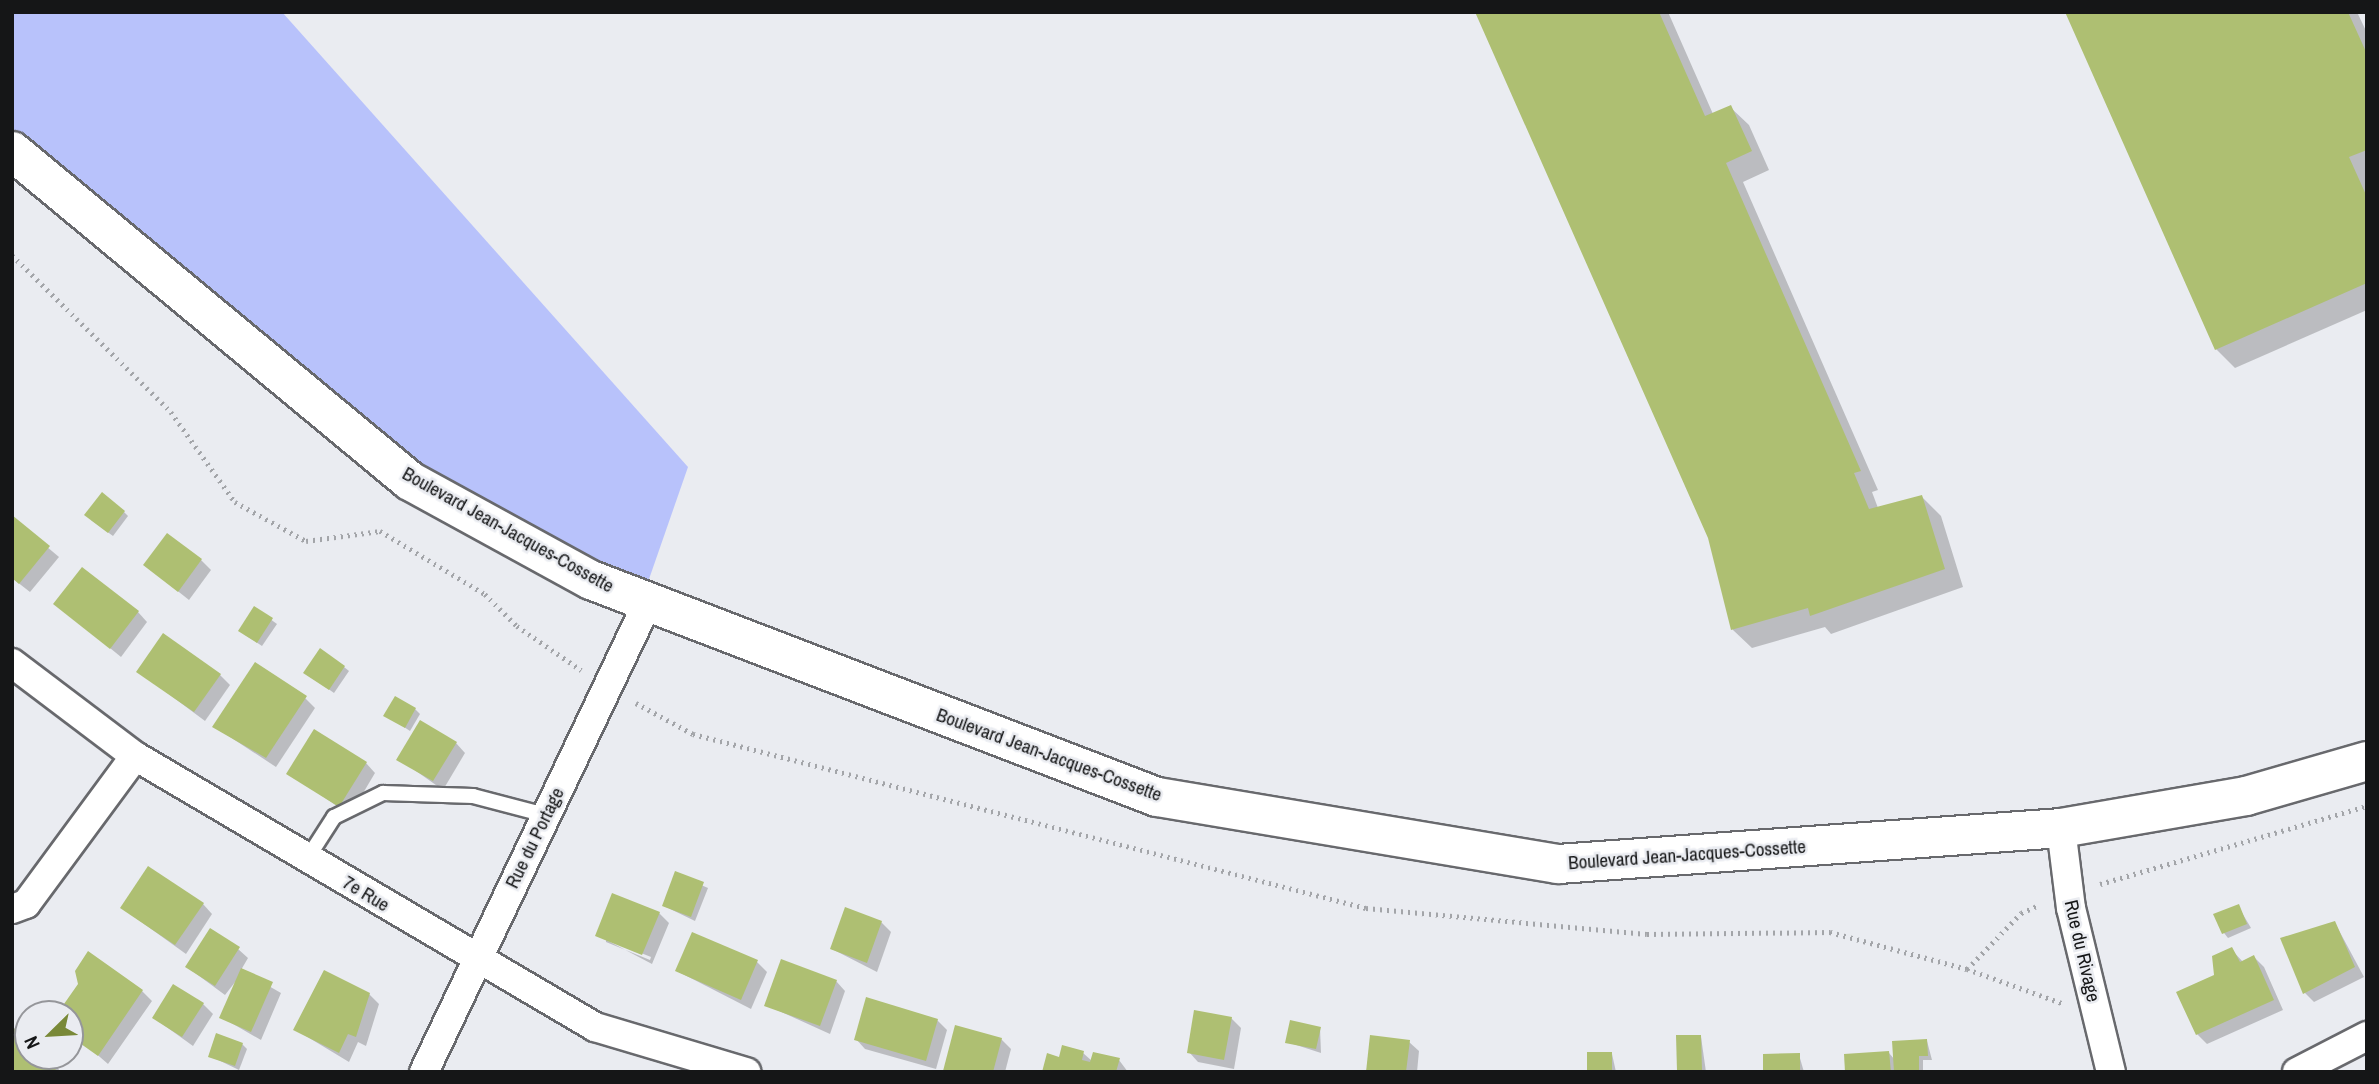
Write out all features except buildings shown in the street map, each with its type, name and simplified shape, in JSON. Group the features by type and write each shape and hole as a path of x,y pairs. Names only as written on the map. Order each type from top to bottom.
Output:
{"main road":[{"name":"Boulevard Jean-Jacques-Cossette","path":"12,151 410,481 591,580 647,604 1157,797 1545,861 2061,828 2246,796 2367,761"}],"street":[{"name":"Rue du Portage","path":"424,1072 647,604"},
{"name":"7e Rue","path":"12,663 135,756 476,960 595,1027 746,1072"},
{"path":"12,909 26,904 135,756"},
{"name":"Rue du Rivage","path":"2061,828 2071,908 2111,1072"},
{"path":"2297,1072 2367,1036"}],"lane":[{"path":"307,859 334,817 383,793 473,796 546,815"}],"path":[{"path":"1967,969 2051,1002 2094,1006"}],"shaded area":[{"path":"12,12 282,12 688,467 640,605 344,450 12,155"}]}
